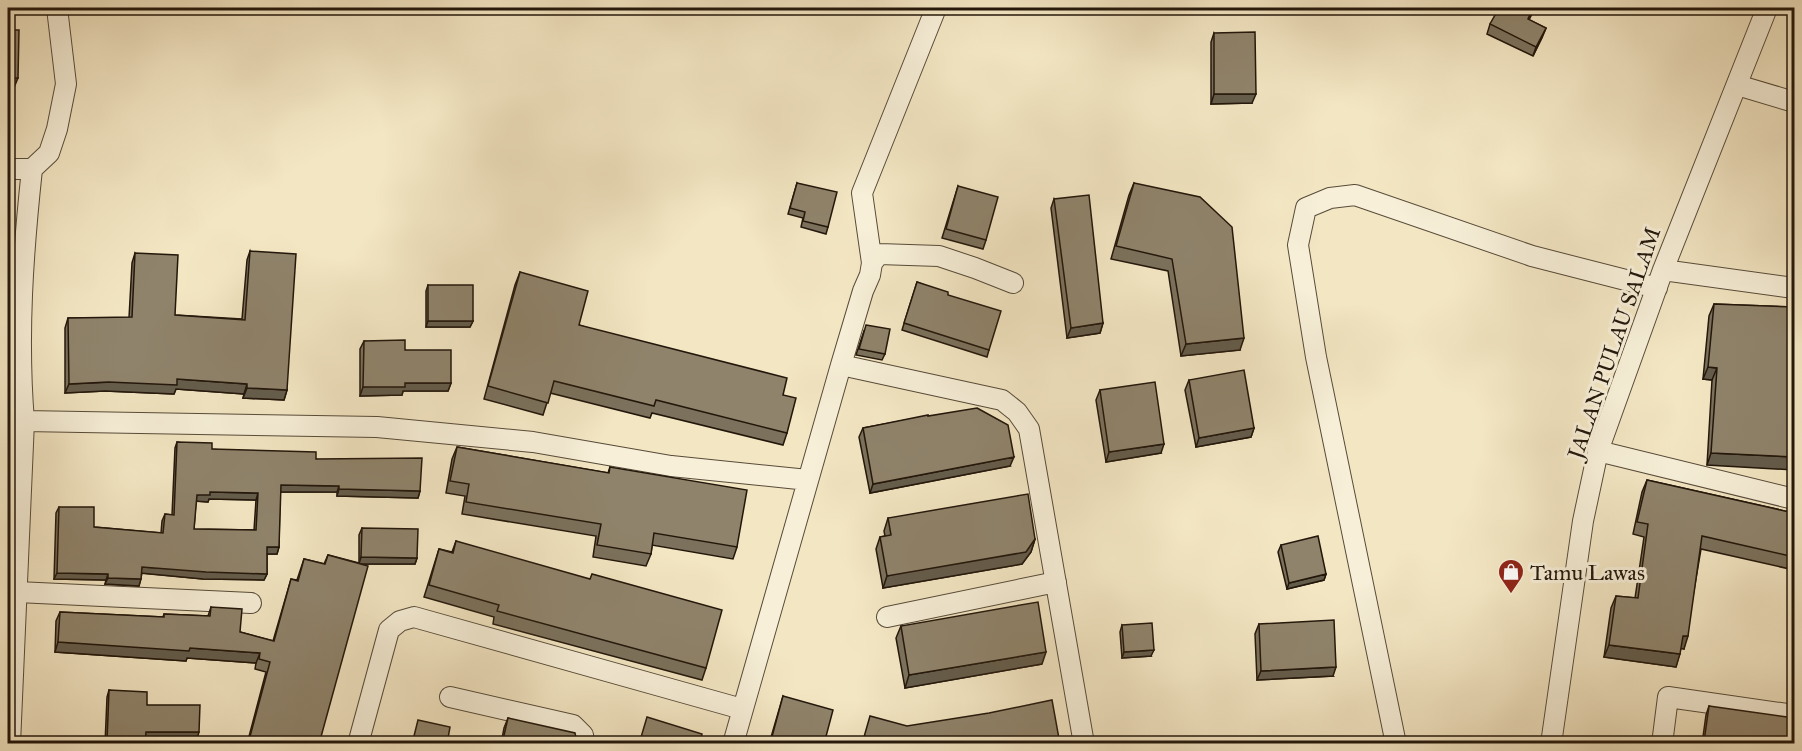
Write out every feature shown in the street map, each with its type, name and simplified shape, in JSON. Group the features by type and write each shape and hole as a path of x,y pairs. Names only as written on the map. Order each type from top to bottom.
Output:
{"street":[{"path":"10,744 24,421 20,373 23,258 32,169 49,153 57,129 66,84 57,8"},
{"path":"733,744 841,365 870,275 872,262 862,193 936,8"},
{"name":"JALAN PULAU SALAM","path":"1552,736 1583,521 1598,451 1660,279 1767,8"},
{"path":"1737,84 1794,102"},
{"path":"8,169 32,169"},
{"path":"1396,744 1316,357 1298,245 1306,208 1330,198 1355,195 1532,256 1660,279 1794,288"},
{"path":"872,262 879,254 939,256 1013,283"},
{"path":"841,365 1002,400 1017,412 1029,429 1084,744"},
{"path":"24,421 377,427 533,442 671,466 808,480"},
{"path":"1598,451 1794,499"},
{"path":"886,617 1056,582"},
{"path":"17,592 251,603"},
{"path":"358,744 389,630 400,621 414,617 742,709"},
{"path":"450,697 573,725 584,735 584,744"},
{"path":"1662,744 1668,697 1794,715"},
{"path":"1536,744 1552,736"}],"building":[{"path":"1499,8 1533,8 1528,19 1546,28 1536,47 1490,24"},
{"path":"8,30 19,30 18,78 8,78"},
{"path":"1255,32 1256,94 1214,94 1214,33"},
{"path":"797,183 837,192 828,227 803,221 805,212 790,208"},
{"path":"1134,183 1200,197 1232,227 1244,338 1186,344 1172,259 1116,246"},
{"path":"958,186 998,197 986,240 946,229"},
{"path":"1089,195 1103,323 1071,328 1054,199"},
{"path":"250,251 296,254 287,390 247,388 247,384 177,379 177,385 108,382 69,384 68,318 132,317 135,253 178,255 175,315 245,320"},
{"path":"520,272 588,291 579,325 787,378 783,395 796,398 787,433 656,400 654,406 554,381 548,403 488,386"},
{"path":"917,282 948,292 948,295 1001,311 989,350 904,323"},
{"path":"428,285 473,285 473,321 428,321"},
{"path":"1714,304 1794,307 1794,457 1711,453 1717,368 1708,367"},
{"path":"866,325 890,329 885,354 859,349"},
{"path":"405,340 405,350 451,350 451,383 405,383 405,387 363,387 364,341"},
{"path":"1244,370 1254,428 1199,438 1189,380"},
{"path":"1155,382 1164,444 1109,452 1100,390"},
{"path":"977,408 1008,425 1014,457 873,484 863,428"},
{"path":"177,442 212,443 212,449 316,452 316,459 422,458 420,491 281,485 279,547 267,547 267,574 142,567 141,579 108,578 108,574 57,573 59,507 94,507 94,527 163,533 165,514 174,515","holes":["210,492 258,493 256,530 194,529 197,495 210,495"]},
{"path":"457,447 609,473 610,467 747,490 737,547 654,533 651,554 597,545 601,524 466,502 469,484 450,481"},
{"path":"1647,480 1794,513 1794,557 1702,536 1688,636 1683,636 1680,654 1609,645 1616,596 1638,598 1648,524 1637,522"},
{"path":"1028,494 1035,539 1026,552 887,576 880,537 891,535 888,518"},
{"path":"362,528 418,529 417,558 361,557"},
{"path":"1318,536 1326,574 1289,583 1281,545"},
{"path":"456,541 590,579 592,574 722,610 706,668 497,611 499,605 429,585 439,549 453,553"},
{"path":"328,555 368,566 319,744 248,744 270,662 259,659 260,653 190,648 189,651 58,642 60,612 164,617 164,614 210,616 211,607 242,609 240,632 274,641 291,579 298,581 304,559 325,564"},
{"path":"1038,602 1046,652 909,675 901,626"},
{"path":"1334,620 1336,667 1261,671 1259,624"},
{"path":"1152,623 1154,650 1124,652 1122,625"},
{"path":"109,690 147,692 147,705 200,705 199,732 146,732 145,743 107,741"},
{"path":"783,696 833,710 824,744 770,744"},
{"path":"1052,700 1060,744 862,744 870,716 907,726"},
{"path":"1709,706 1794,718 1794,744 1704,742"},
{"path":"647,717 702,734 700,744 639,744"},
{"path":"508,718 575,733 575,744 502,744"},
{"path":"418,720 450,727 447,744 412,744"}],"place":[{"name":"Tamu Lawas","path":"1511,595"}]}
